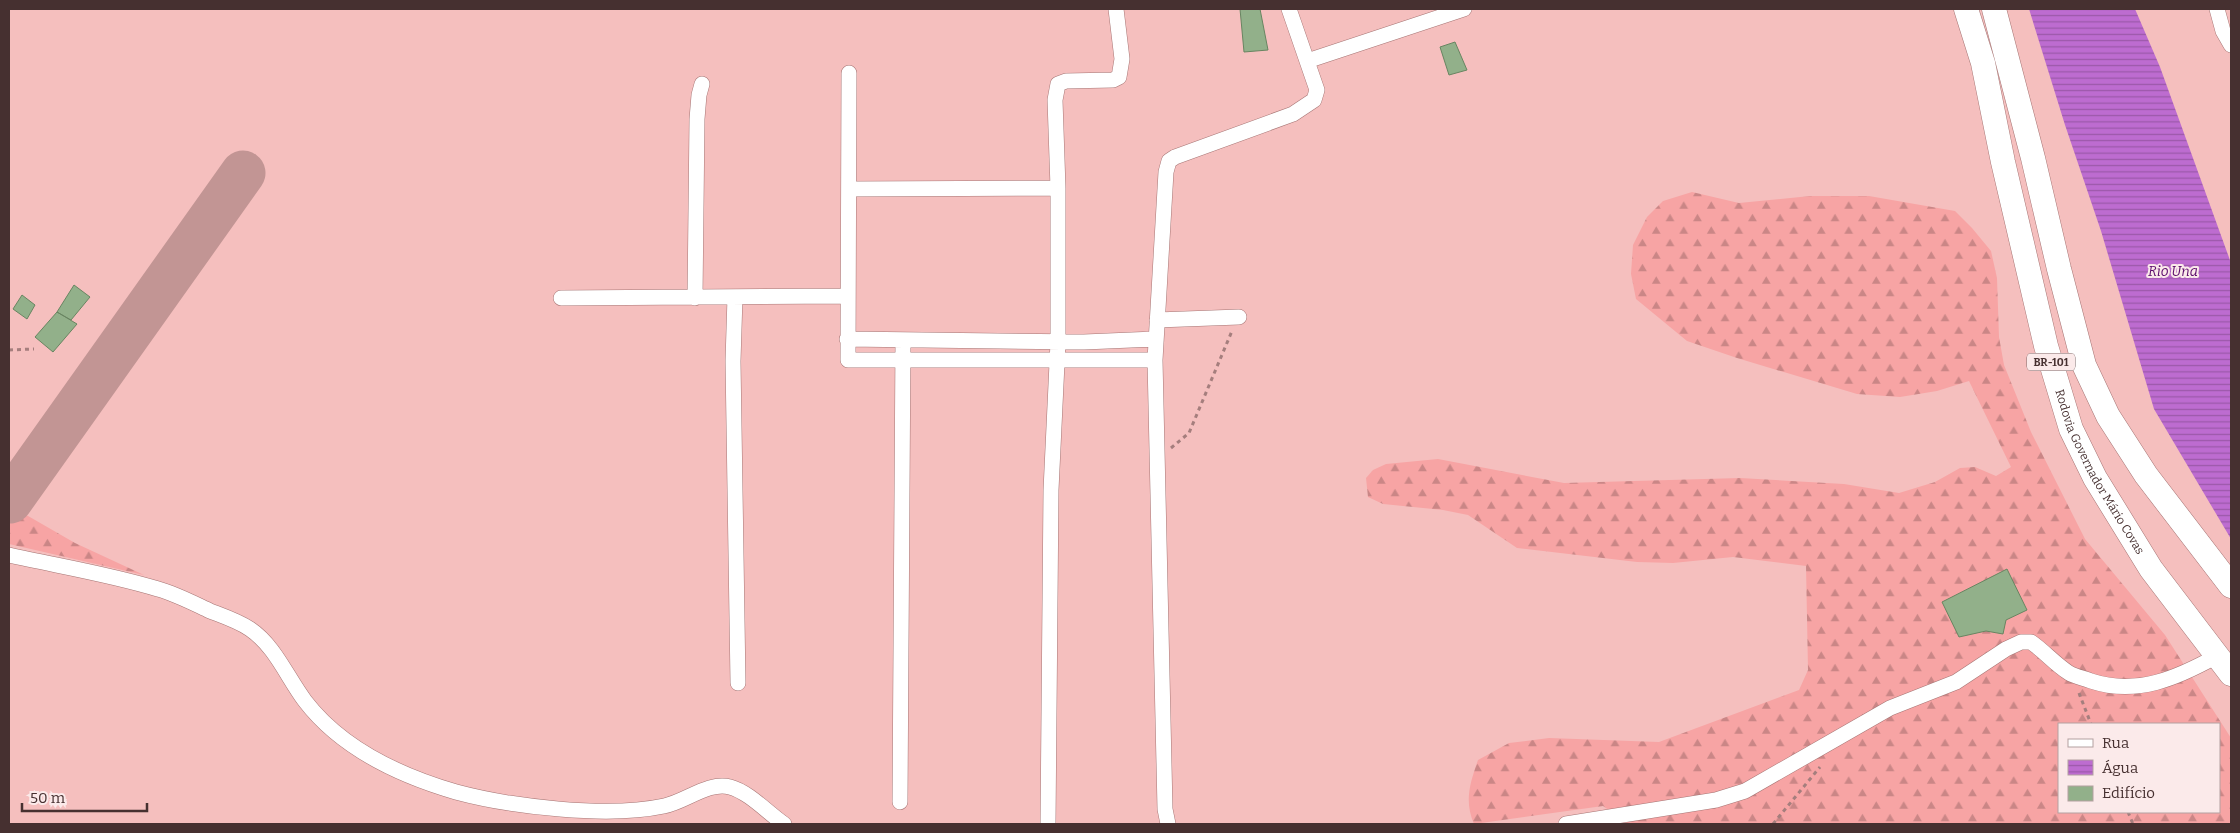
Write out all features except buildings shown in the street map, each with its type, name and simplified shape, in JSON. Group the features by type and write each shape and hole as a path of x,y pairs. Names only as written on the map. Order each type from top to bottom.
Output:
{"highway":[{"name":"Rodovia Governador Mário Covas","path":"1966,9 1983,63 2003,162 2046,346 2071,428 2096,478 2151,569 2224,665"},
{"name":"BR-101","path":"1994,9 2034,158 2059,269 2084,365 2108,416 2146,476 2231,586"}],"street":[{"path":"1048,824 1051,490 1058,342 1058,188 1055,100 1058,84 1066,81 1113,80 1119,77 1122,59 1116,9"},
{"path":"1168,824 1164,809 1155,360 1166,172 1169,161 1175,157 1293,114 1314,100 1317,90 1289,9"},
{"path":"1307,61 1464,9"},
{"path":"2217,9 2223,30 2231,45"},
{"path":"849,73 848,360 1155,360"},
{"path":"695,298 697,119 702,84"},
{"path":"850,190 1058,188"},
{"path":"561,298 848,296"},
{"path":"735,297 733,361 738,683"},
{"path":"1157,320 1238,317"},
{"path":"847,339 1058,342 1156,339"},
{"path":"900,802 903,340"},
{"path":"9,555 159,589 248,628 264,640 306,702 352,746 392,767 455,791 496,802 529,806 576,810 629,810 665,806 720,786 731,787 743,793 784,824"},
{"path":"1566,824 1716,800 1745,791 1852,728 1890,708 1956,682 2006,649 2021,642 2031,642 2071,674 2108,686 2138,686 2224,665"}],"path":[{"path":"1158,454 1176,445 1189,433 1238,317"},
{"path":"9,350 34,350"},
{"path":"2071,674 2092,723"},
{"path":"1773,824 1822,765"}],"green space":[{"path":"1692,192 1739,203 1810,196 1869,196 1955,211 1972,228 1991,251 1997,278 1999,337 2004,365 2031,432 2085,539 2165,635 2231,738 2231,824 1629,824 1603,806 1474,824 1469,808 1469,792 1478,760 1509,743 1549,738 1659,742 1799,690 1808,670 1806,566 1733,557 1673,563 1637,562 1517,548 1468,515 1443,510 1383,504 1368,497 1366,478 1373,470 1386,464 1438,459 1564,483 1740,478 1844,484 1899,493 1935,482 1960,468 1975,467 1996,476 2011,467 1969,381 1937,391 1900,397 1857,394 1687,341 1636,299 1631,274 1633,245 1647,217 1663,201"},
{"path":"9,505 75,543 144,575 9,544"}],"water":[{"name":"Rio Una","path":"2029,9 2135,9 2160,67 2231,263 2231,539 2154,409 2101,231 2065,125"}],"taxiway":[{"path":"10,501 243,173"}]}
